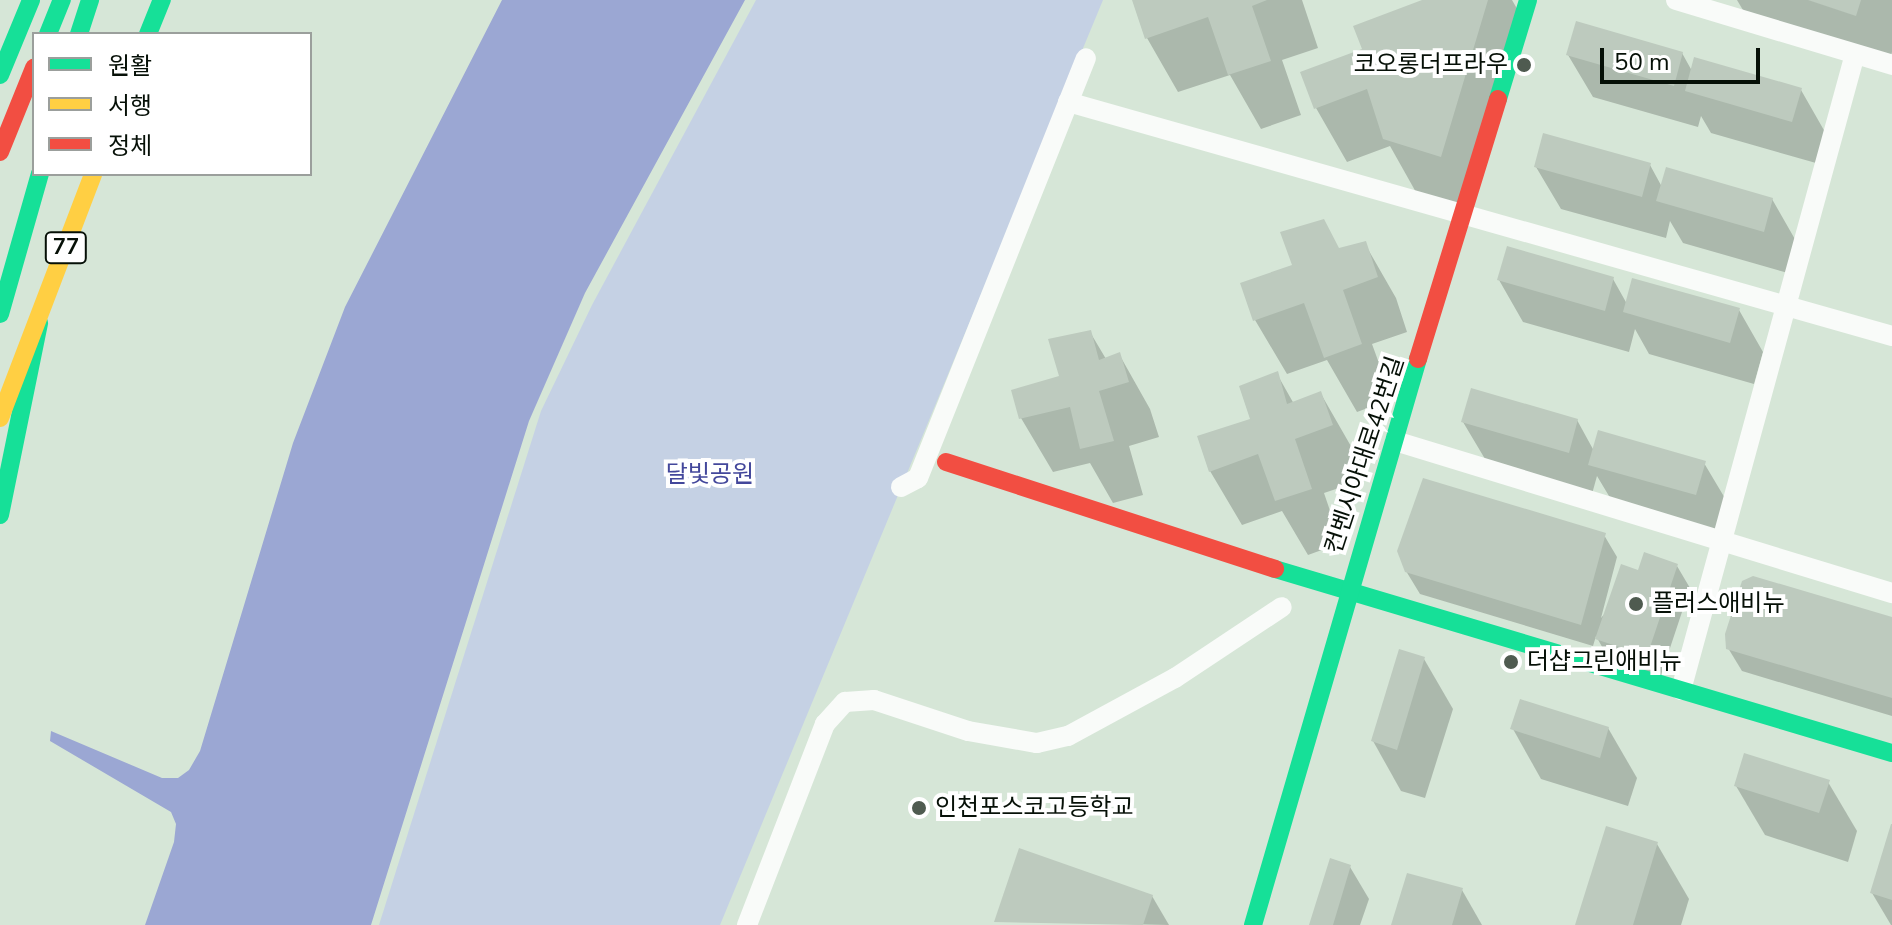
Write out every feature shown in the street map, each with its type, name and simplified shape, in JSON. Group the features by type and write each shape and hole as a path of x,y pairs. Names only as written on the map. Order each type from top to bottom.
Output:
{"main road":[{"path":"0,75 31,0"},
{"path":"49,32 62,0"},
{"path":"80,32 90,0"},
{"path":"149,32 162,0"},
{"name":"컨벤시아대로42번길","path":"1253,925 1346,592 1464,217 1528,0"},
{"path":"0,152 32,73"},
{"path":"0,314 39,176"},
{"name":"77","path":"0,418 39,323 92,176"},
{"path":"0,515 39,323"},
{"path":"946,462 1346,592 1892,753"}],"street":[{"path":"1676,0 1892,65"},
{"path":"1681,690 1724,542 1855,54"},
{"path":"901,487 918,478 1086,58"},
{"path":"1068,102 1464,217 1892,336"},
{"path":"1395,441 1892,593"},
{"path":"747,925 825,724 845,702 874,700 968,731 1037,743 1068,736 1175,678 1282,607"}],"green space":[{"name":"달빛공원","path":"756,0 1103,0 720,925 379,925 541,411 592,305"}],"water":[{"path":"502,0 745,0 585,293 529,421 371,925 145,925 174,842 176,824 171,812 50,741 51,731 162,778 178,778 189,770 200,751 293,443 345,307"}],"building":[{"path":"1132,0 1267,0 1252,6 1271,61 1228,75 1208,17 1145,39"},
{"path":"1422,0 1488,0 1441,157 1383,139 1367,89 1314,109 1300,72 1362,49 1353,26"},
{"path":"1808,0 1861,0 1856,16"},
{"path":"1576,21 1683,52 1674,86 1566,55"},
{"path":"1694,57 1802,88 1792,122 1685,91"},
{"path":"1543,133 1651,163 1642,197 1534,167"},
{"path":"1666,167 1773,198 1764,232 1656,201"},
{"path":"1324,219 1339,248 1366,241 1378,277 1343,290 1362,344 1324,358 1304,303 1253,321 1240,283 1292,265 1280,232"},
{"path":"1507,246 1614,277 1605,311 1497,280"},
{"path":"1632,278 1740,308 1730,343 1623,312"},
{"path":"1091,330 1099,360 1120,352 1129,382 1099,391 1114,441 1080,449 1070,407 1019,419 1011,390 1059,376 1048,339"},
{"path":"1278,371 1287,404 1321,391 1333,425 1295,439 1312,489 1275,501 1258,454 1209,472 1197,436 1250,419 1239,386"},
{"path":"1471,388 1578,419 1569,453 1461,422"},
{"path":"1598,430 1706,461 1696,495 1588,465"},
{"path":"1423,478 1606,533 1581,625 1405,572 1397,551"},
{"name":"플러스애비뉴","path":"1644,552 1678,564 1647,656 1595,639 1621,564 1638,570"},
{"path":"1753,576 1892,617 1892,698 1726,649 1725,634 1742,581"},
{"path":"1399,649 1425,657 1397,750 1371,741"},
{"path":"1520,699 1609,727 1600,758 1510,729"},
{"path":"1744,753 1830,780 1819,813 1734,786"},
{"path":"1892,824 1892,900 1870,893"},
{"path":"1606,826 1658,842 1633,925 1575,925"},
{"path":"1019,848 1153,895 1143,925 994,922"},
{"path":"1330,858 1351,865 1333,925 1309,925"},
{"path":"1407,873 1463,888 1452,925 1391,925"}],"traffic: fast":[{"path":"0,75 31,0"},
{"path":"49,32 62,0"},
{"path":"80,32 90,0"},
{"path":"149,32 162,0"},
{"path":"1498,99 1528,0"},
{"path":"0,314 39,176"},
{"path":"0,515 39,323"},
{"path":"1253,925 1418,359"},
{"path":"1275,569 1892,753"}],"traffic: slow":[{"path":"0,418 92,176"}],"traffic: jam":[{"path":"0,152 32,73"},
{"path":"1418,359 1498,99"},
{"path":"946,462 1275,569"}],"place":[{"name":"코오롱더프라우","path":"1524,65"},
{"name":"플러스애비뉴","path":"1636,604"},
{"name":"더샵그린애비뉴","path":"1511,662"},
{"name":"인천포스코고등학교","path":"919,808"}]}
